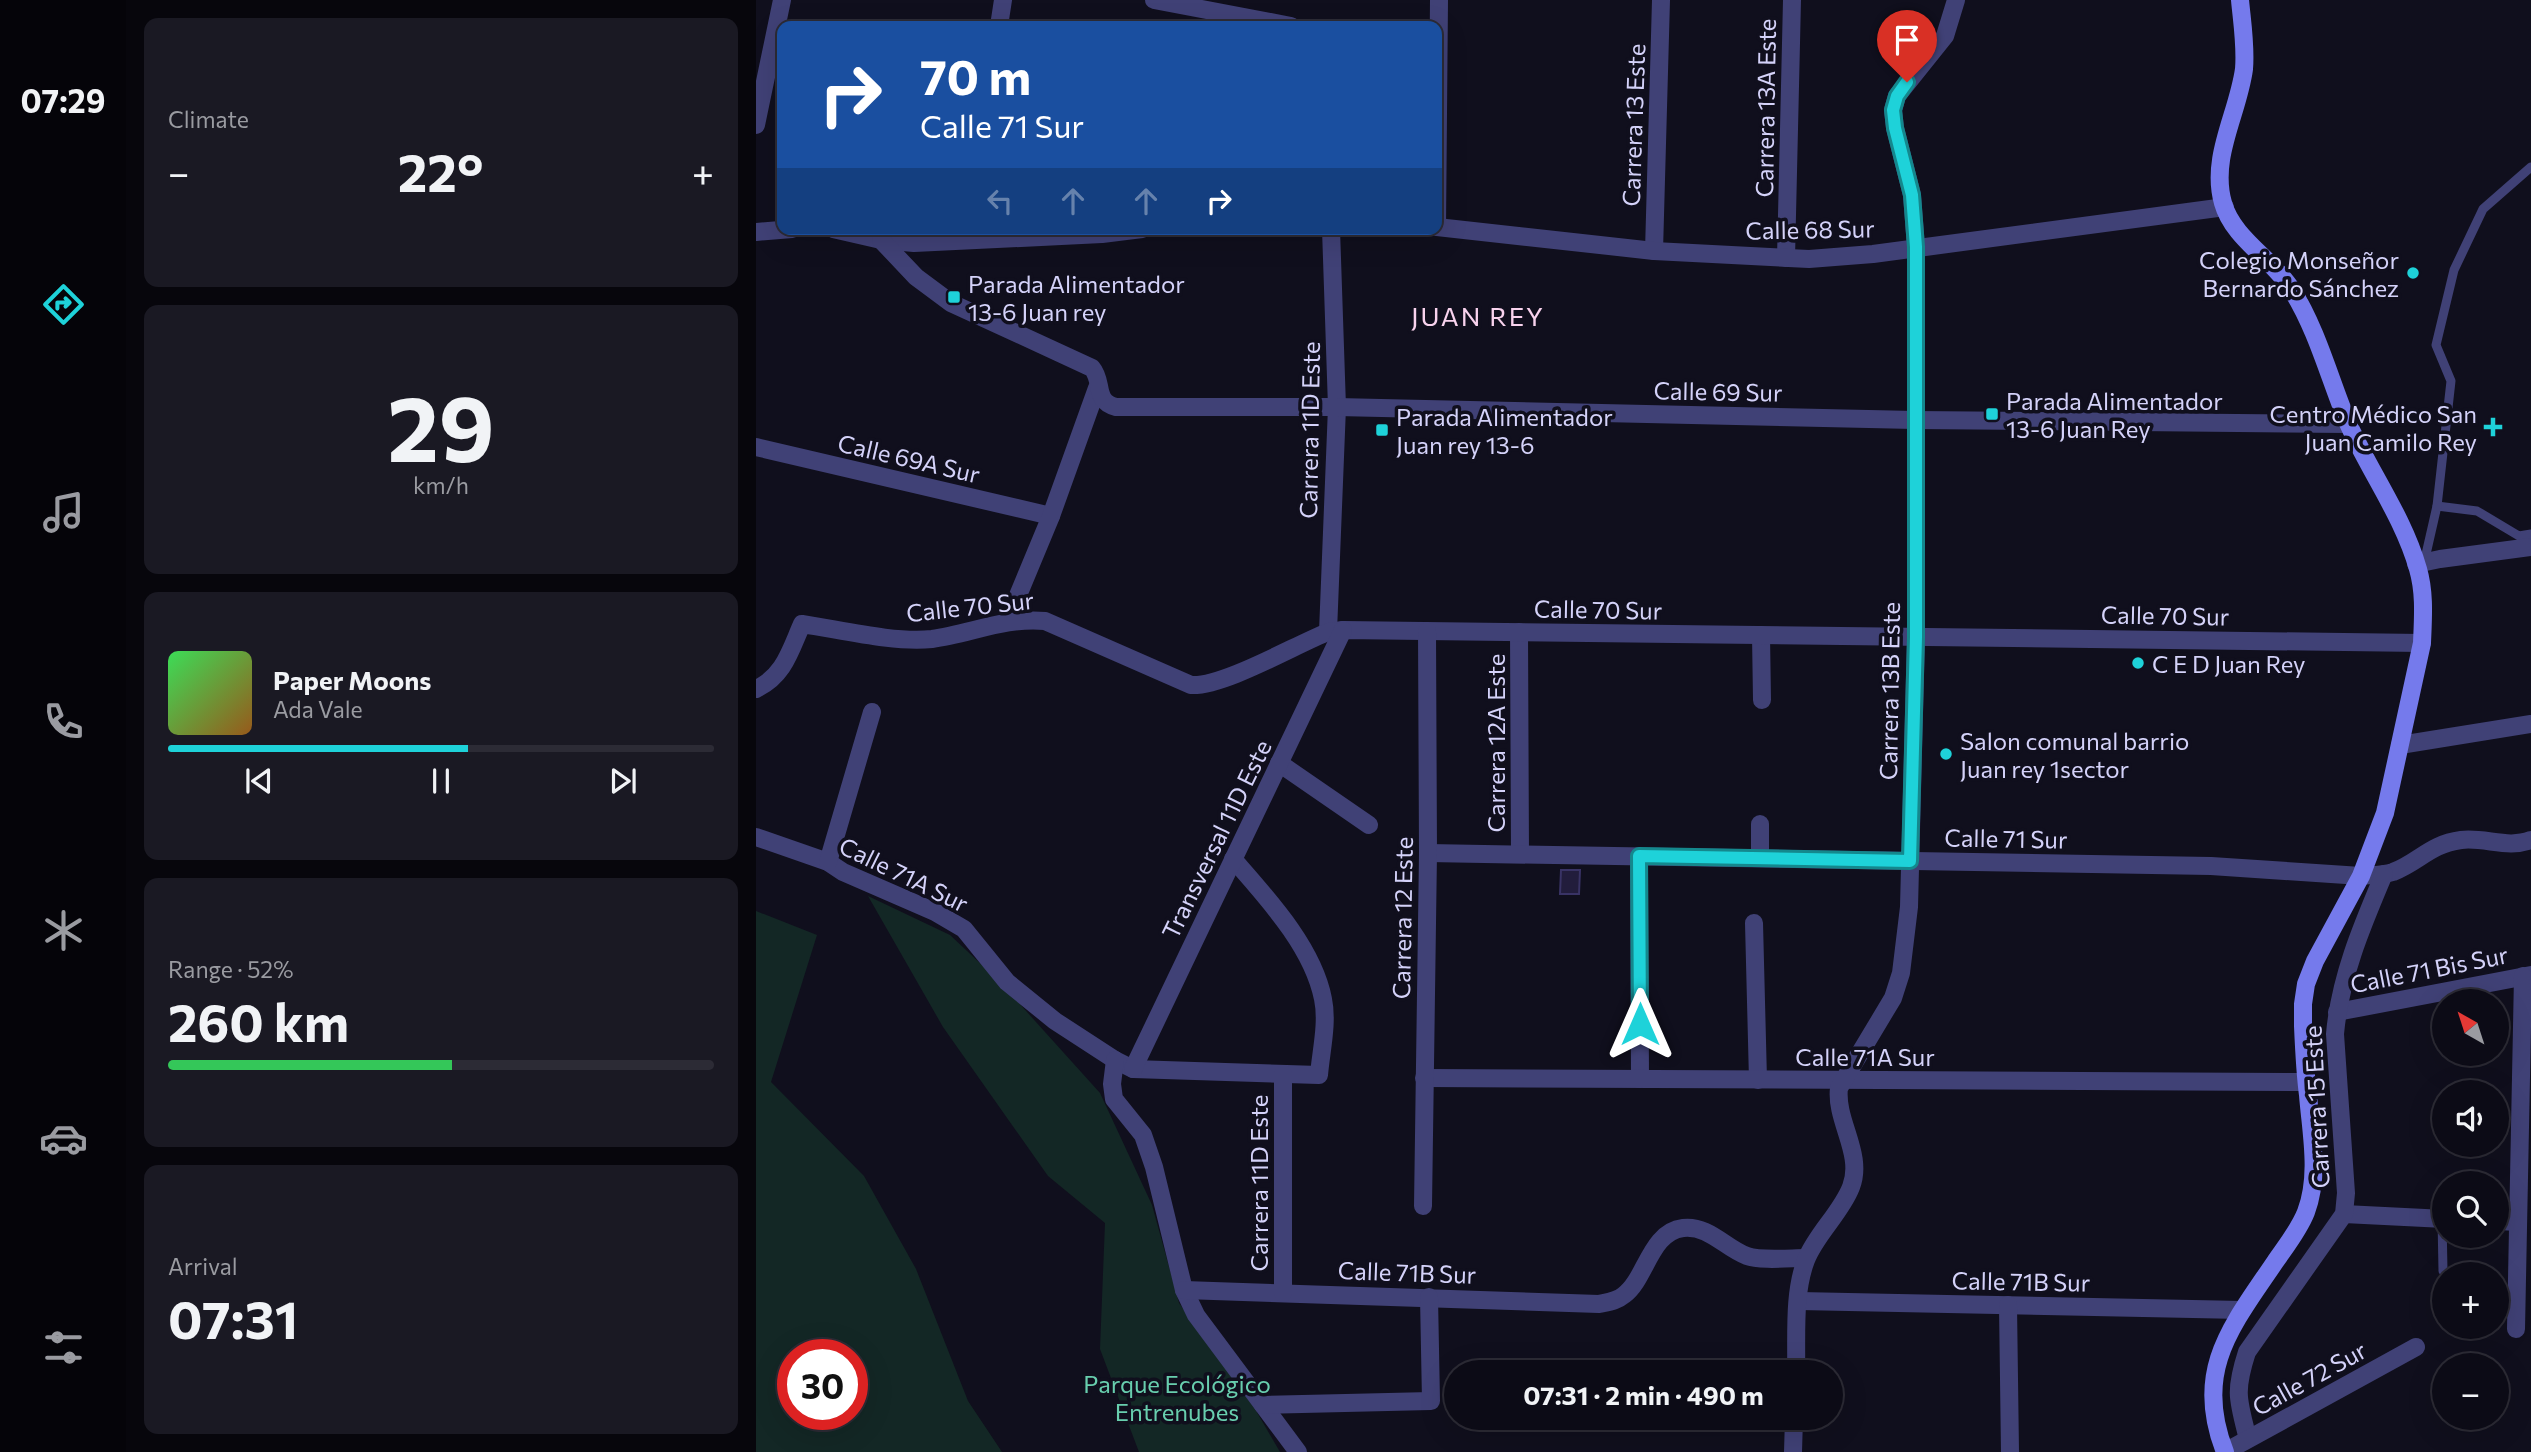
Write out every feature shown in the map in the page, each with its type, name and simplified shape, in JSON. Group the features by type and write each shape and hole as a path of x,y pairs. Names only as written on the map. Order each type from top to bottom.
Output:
{"main road":[{"path":"2225,1452 2215,1426 2212,1403 2220,1351 2242,1310 2306,1212 2314,1168 2303,1015 2306,984 2315,961 2361,876 2385,813 2422,643 2423,594 2420,564 2348,424 2302,305 2273,265 2241,233 2225,207 2220,186 2220,167 2244,69 2241,0"}],"street":[{"path":"778,21 782,0"},
{"path":"1000,21 1003,0"},
{"path":"1154,0 1265,21"},
{"path":"1439,0 1439,21"},
{"name":"Carrera 13 Este","path":"1654,251 1661,0"},
{"name":"Carrera 13A Este","path":"1786,258 1792,0"},
{"name":"Carrera 13B Este","path":"1843,1080 1872,1037 1893,998 1901,973 1909,907 1916,637 1916,247 1912,195 1893,110 1897,96 1945,36 1956,0"},
{"path":"756,125 777,24"},
{"name":"Calle 68 Sur","path":"1442,228 1654,251 1836,258 2225,207"},
{"path":"756,232 777,230"},
{"path":"859,235 914,243 962,235"},
{"name":"Carrera 11D Este","path":"1331,235 1337,407 1336,631"},
{"path":"881,240 916,277 944,299 1092,368 1098,377 1097,388 1051,516 1007,622"},
{"name":"Calle 69 Sur","path":"1097,388 1104,402 1116,407 1140,409 1337,407 1914,420 2348,424"},
{"name":"Calle 69A Sur","path":"756,447 1051,516"},
{"path":"2420,564 2531,547"},
{"name":"Calle 70 Sur","path":"756,689 772,681 782,669 802,624 910,640 953,636 1027,619 1045,621 1191,685 1228,677 1336,631 2422,643"},
{"name":"Transversal 11D Este","path":"1133,1069 1279,763 1336,631"},
{"name":"Carrera 12 Este","path":"1423,1206 1428,853 1427,631"},
{"name":"Carrera 12A Este","path":"1519,632 1520,855"},
{"path":"1761,635 1762,700"},
{"path":"828,862 872,712"},
{"path":"2400,745 2531,724"},
{"path":"1279,763 1369,825"},
{"path":"1760,824 1760,858"},
{"name":"Calle 71A Sur","path":"756,837 828,862 843,872 935,912 964,929 1007,982 1055,1021 1133,1069 1319,1075 1324,1021 1323,999 1311,964 1277,909 1233,859"},
{"name":"Calle 71 Sur","path":"1428,853 2211,866 2361,876 2396,871 2430,849 2446,843 2464,840 2511,844 2531,840"},
{"path":"1639,856 1640,1079"},
{"name":"Carrera 15 Este","path":"2248,1439 2237,1397 2247,1352 2344,1214 2346,1193 2335,1034 2337,1012 2359,933 2384,874"},
{"path":"1754,923 1758,1080"},
{"path":"2516,1329 2524,1248 2518,1222 2527,976"},
{"name":"Calle 71 Bis Sur","path":"2337,1012 2527,976"},
{"path":"1115,1060 1112,1084 1114,1099 1143,1135 1154,1167 1184,1290 1196,1315 1298,1452"},
{"name":"Carrera 11D Este","path":"1283,1074 1283,1293"},
{"name":"Calle 71A Sur","path":"1424,1078 2306,1082"},
{"path":"1796,1360 1798,1301 1806,1258 1851,1187 1854,1167 1838,1100 1843,1080"},
{"path":"2344,1214 2432,1218"},
{"path":"2509,1222 2518,1222"},
{"name":"Calle 71B Sur","path":"1184,1290 1599,1304 1615,1301 1627,1294 1655,1248 1670,1233 1682,1228 1697,1228 1748,1257 1806,1258"},
{"path":"1263,1405 1431,1401 1429,1297"},
{"name":"Calle 71B Sur","path":"1798,1301 2242,1310"},
{"path":"2008,1305 2010,1452"},
{"name":"Calle 72 Sur","path":"2225,1452 2416,1347"},
{"path":"1793,1452 1794,1430"}],"lane":[{"path":"2420,564 2437,506 2451,381 2436,345 2454,270 2483,209 2531,167"},
{"path":"2437,506 2477,511 2519,536 2531,534"}],"green space":[{"name":"Parque Ecológico Entrenubes","path":"868,896 950,935 999,981 1100,1093 1152,1205 1179,1303 1255,1409 1280,1452 1139,1452 1100,1349 1105,1223 1048,1176 943,1027"},
{"path":"756,911 817,935 771,1082 864,1176 916,1269 968,1401 1002,1452 756,1452"}],"building":[{"path":"1561,870 1580,870 1579,894 1560,894"}],"place":[{"name":"Colegio Monseñor Bernardo Sánchez","path":"2413,273"},
{"name":"Parada Alimentador 13-6 Juan rey","path":"954,297"},
{"name":"Parada Alimentador 13-6 Juan Rey","path":"1992,414"},
{"name":"Centro Médico San Juan Camilo Rey","path":"2493,427"},
{"name":"Parada Alimentador Juan rey 13-6","path":"1382,430"},
{"name":"C E D Juan Rey","path":"2138,663"},
{"name":"Salon comunal barrio Juan rey 1sector","path":"1946,754"}],"district":[{"name":"JUAN REY","path":"1478,315"}],"route":[{"path":"1640,1024 1639,856 1910,861 1916,637 1916,247 1912,195 1893,110 1897,96 1907,82"}]}
